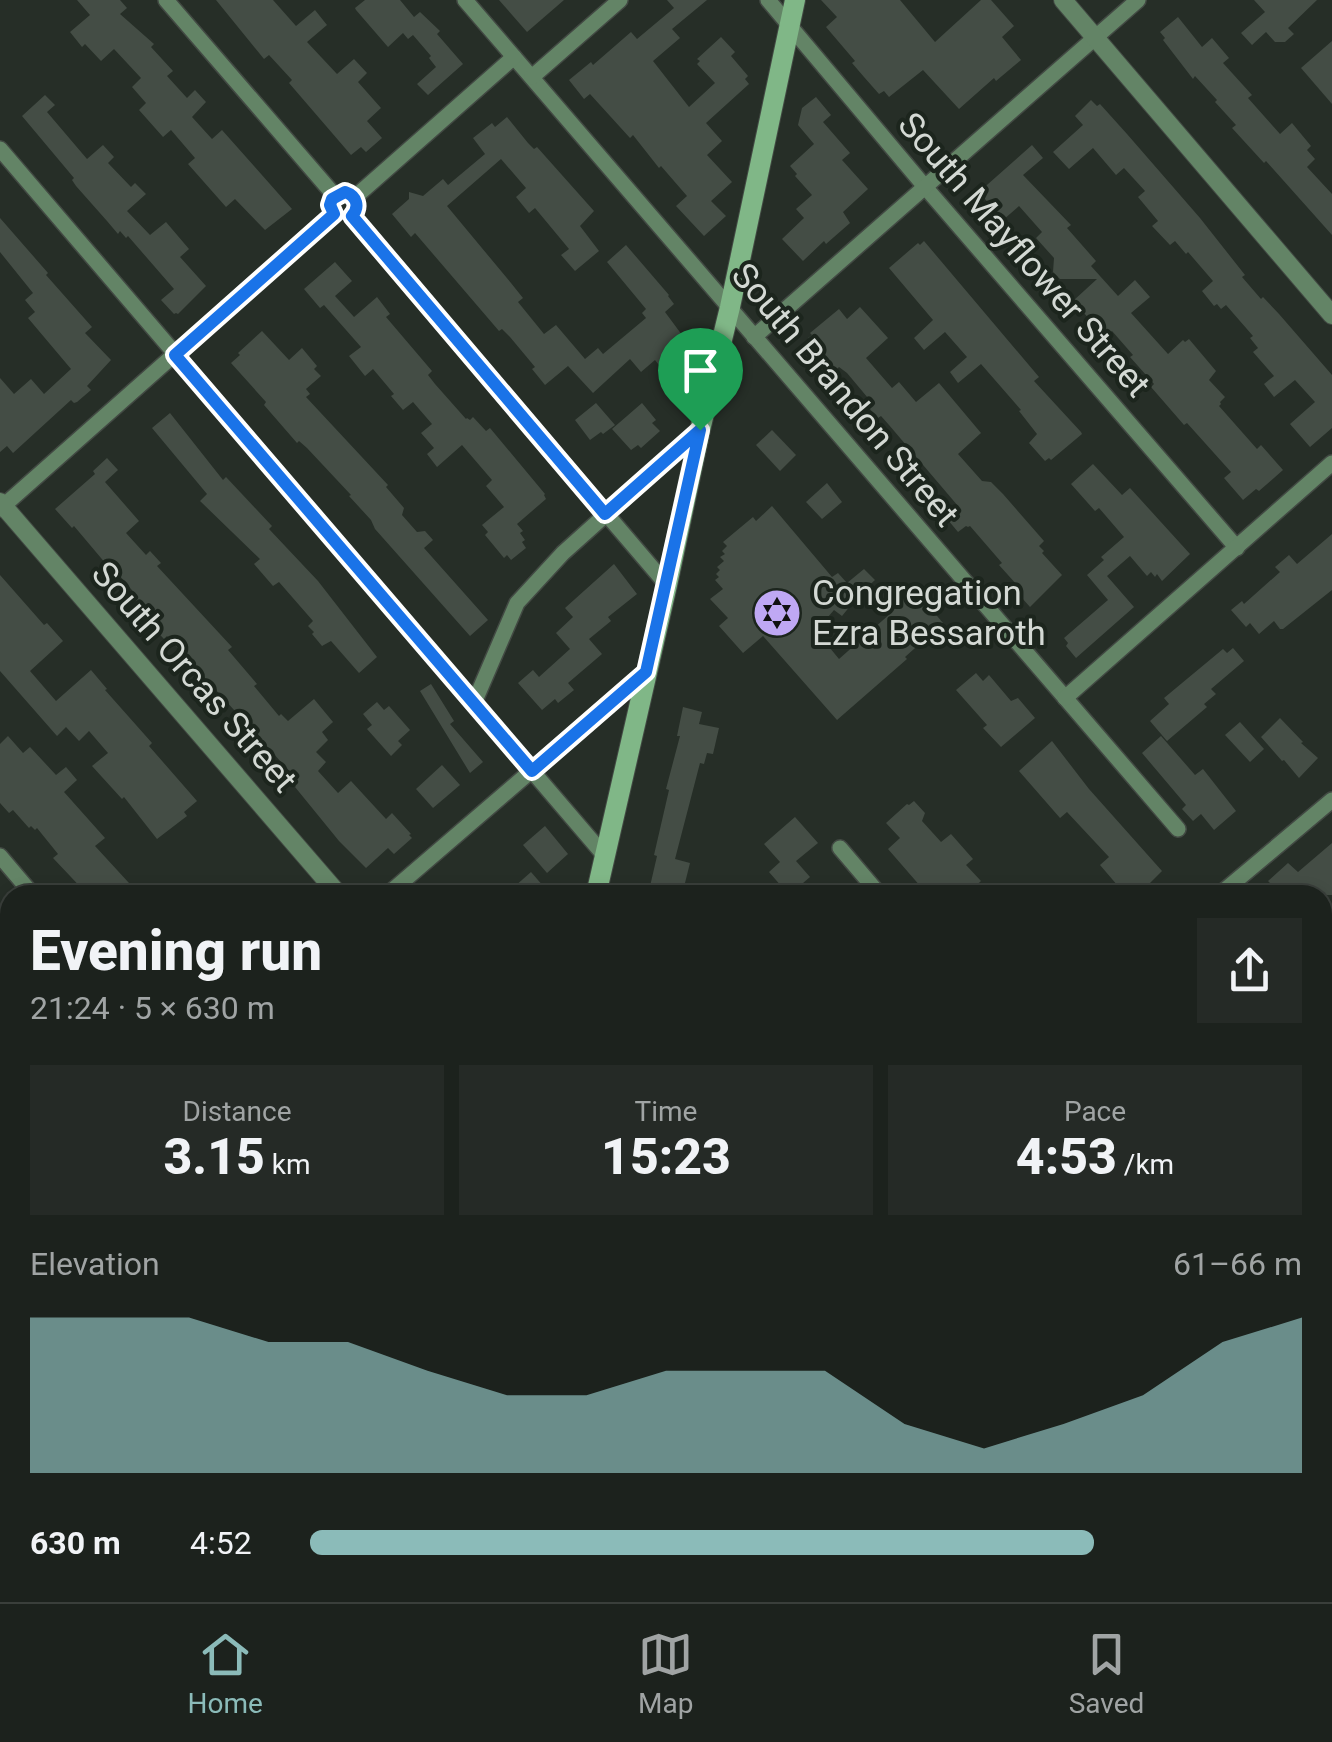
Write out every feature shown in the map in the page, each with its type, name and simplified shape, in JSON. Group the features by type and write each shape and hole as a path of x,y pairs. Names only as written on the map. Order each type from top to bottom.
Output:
{"main road":[{"path":"598,885 730,307 795,0"}],"street":[{"path":"166,0 335,196"},
{"name":"South Brandon Street","path":"466,0 1178,829"},
{"path":"532,77 620,0"},
{"name":"South Mayflower Street","path":"768,0 1236,548"},
{"path":"1064,0 1332,315"},
{"path":"754,337 1138,0"},
{"path":"354,198 514,57"},
{"path":"0,150 604,855"},
{"path":"345,192 354,198 357,205 352,216 342,219 334,214 330,205 335,196 345,192"},
{"path":"1,505 334,214"},
{"path":"352,216 667,585"},
{"path":"474,703 517,603 562,554 700,430"},
{"path":"1065,698 1332,463"},
{"name":"South Orcas Street","path":"1,505 330,885"},
{"path":"399,885 646,672"},
{"path":"1231,885 1332,800"},
{"path":"840,848 871,885"},
{"path":"0,856 25,885"}],"building":[{"path":"77,0 120,0 127,8 120,14 154,44 151,47 173,71 167,76 187,98 195,90 206,102 192,117 212,139 222,130 292,209 265,230 235,199 226,207 188,164 195,158 171,130 163,137 139,110 146,103 132,87 141,78 114,49 101,61 70,32 90,15"},
{"path":"216,0 273,0 296,26 315,10 327,25 307,42 337,74 354,59 367,73 358,82 381,108 367,121 382,138 366,152 361,147 351,155 289,83 292,80 269,55 264,59"},
{"path":"365,0 400,0 414,17 420,12 440,31 437,34 463,64 428,95 417,84 436,67 431,56 413,35 408,39 403,33 388,47 355,8"},
{"path":"499,0 564,0 527,32"},
{"path":"667,0 707,0 672,29 680,38 653,61 689,107 715,83 697,59 721,37 748,76 745,79 749,84 706,123 722,141 707,155 732,182 711,201 726,216 704,236 676,206 687,196 633,135 630,138 590,94 584,99 569,80 631,32 637,39 674,8"},
{"path":"821,0 900,0 935,42 981,0 991,0 1014,26 1002,37 1021,60 959,109 923,70 889,97 884,91 879,94 826,27 837,17"},
{"path":"1254,0 1317,0 1288,28 1294,34 1285,42 1275,42 1266,32 1252,45 1241,33 1265,12"},
{"path":"1178,17 1202,47 1212,38 1229,58 1223,63 1280,134 1292,123 1311,146 1307,150 1315,159 1307,167 1332,194 1332,235 1232,128 1236,125 1217,100 1195,76 1193,79 1163,40 1160,32"},
{"path":"1332,41 1332,104 1301,68"},
{"path":"45,95 55,105 47,112 87,159 103,145 114,157 108,163 131,187 135,183 146,194 127,211 150,235 166,222 189,249 180,257 206,286 178,314 161,300 174,289 128,236 120,231 118,234 22,116"},
{"path":"816,97 831,115 823,122 850,153 842,160 868,189 843,212 850,223 803,261 782,239 804,218 796,209 812,195 790,166 814,144 798,125 802,108"},
{"path":"1091,100 1097,106 1100,104 1127,134 1200,218 1245,275 1242,277 1332,375 1332,428 1310,447 1290,424 1315,402 1295,380 1274,397 1264,384 1274,376 1253,352 1258,348 1250,338 1253,336 1226,305 1221,309 1217,304 1214,306 1202,291 1213,281 1188,252 1175,241 1170,245 1152,226 1158,221 1138,197 1145,191 1124,168 1116,175 1093,148 1069,169 1053,152 1083,125 1075,116"},
{"path":"507,117 594,211 580,226 599,251 575,271 561,255 569,249 535,208 529,213 516,197 526,188 501,159 447,206 523,298 518,302 544,334 556,325 585,359 598,348 603,354 646,318 642,313 646,309 607,262 626,245 669,295 674,304 665,312 685,339 678,345 682,350 662,369 655,360 641,372 630,359 593,393 568,366 545,385 510,337 502,329 499,331 415,233 411,237 392,214 409,199 409,192 423,196 443,179 448,185 485,154 473,138"},
{"path":"1032,145 1043,158 1023,175 1071,225 1067,228 1096,261 1091,266 1118,296 1135,280 1150,297 1131,313 1168,354 1189,339 1216,371 1209,380 1225,397 1219,406 1257,449 1261,445 1283,470 1259,491 1256,489 1243,500 1224,478 1231,472 1151,387 1154,384 1130,357 1133,355 1112,331 1105,336 1073,301 1097,279 1060,279 1053,272 1054,258 1036,238 1042,232 1019,206 1003,220 979,192"},
{"path":"0,218 92,327 85,333 111,360 87,386 91,390 77,402 71,400 13,453 7,446 0,452 0,378 14,394 31,379 44,394 71,369 28,318 35,312 25,300 33,293 0,252"},
{"path":"924,241 1039,377 1034,381 1081,432 1051,460 1045,461 1029,443 1037,434 981,364 958,383 950,372 967,357 945,332 924,350 914,338 933,320 889,268"},
{"path":"335,262 352,281 335,296 354,317 377,297 390,314 386,317 432,371 428,375 435,384 466,419 473,417 486,431 490,428 545,494 546,499 517,524 523,531 520,533 526,548 511,560 507,555 504,558 485,535 488,532 482,525 504,507 486,486 492,480 462,445 437,467 427,454 434,448 421,433 432,424 413,402 403,410 373,369 365,376 349,356 361,347 324,305 320,308 304,289"},
{"path":"860,307 888,338 866,358 892,388 899,382 916,402 939,383 981,433 958,454 982,481 991,482 1003,494 1044,541 1039,546 1042,553 1062,575 1030,607 1013,588 1017,585 999,565 1002,563 970,526 958,532 948,520 956,514 953,510 958,506 881,416 878,418 869,408 873,404 847,373 839,367 836,370 808,338 839,309 847,319"},
{"path":"262,331 289,360 302,348 317,366 314,369 321,376 306,389 310,394 306,397 388,485 404,508 402,515 417,532 425,531 433,540 424,548 488,620 470,636 375,529 351,495 307,448 297,443 231,363"},
{"path":"596,403 615,425 590,440 575,420"},
{"path":"642,403 660,431 641,448 638,445 631,450 612,429"},
{"path":"170,413 223,480 226,477 272,526 269,529 318,581 377,657 359,673 331,641 322,646 308,626 313,621 279,582 273,586 254,564 260,559 200,501 207,494 152,428"},
{"path":"772,430 796,455 780,471 756,445"},
{"path":"107,458 118,470 105,482 139,521 126,533 146,555 150,551 161,563 157,566 232,647 228,650 279,716 288,721 314,699 333,722 322,732 328,740 316,752 326,762 318,771 338,793 351,781 386,819 392,813 412,838 394,854 388,848 366,868 339,841 287,777 291,773 167,636 164,639 133,606 137,596 55,509 95,474 93,471"},
{"path":"1093,464 1122,495 1130,488 1190,554 1162,581 1151,572 1147,576 1130,556 1107,576 1134,607 1076,658 1064,638 1108,600 1087,575 1124,537 1071,484"},
{"path":"827,483 842,502 822,519 806,502"},
{"name":"Congregation Ezra Bessaroth","path":"772,506 832,577 838,573 847,583 864,569 875,580 842,616 834,610 816,631 839,659 891,613 886,609 912,586 943,623 837,720 763,636 743,653 719,626 728,618 710,599 723,589 715,580 719,577 717,567 724,561 720,557 727,546 723,542"},
{"path":"1332,534 1332,590 1283,629 1274,621 1259,634 1250,623 1246,627 1231,610 1242,601 1244,604 1280,572 1275,567 1289,555 1297,564"},
{"path":"614,564 637,594 608,617 611,621 589,639 602,654 568,683 574,690 542,710 518,683 533,670 539,677 570,649 556,633 573,617 565,608"},
{"path":"0,575 63,641 30,671 56,701 91,670 197,801 184,812 187,816 157,839 124,797 92,766 108,753 89,731 79,741 66,727 57,736 0,671"},
{"path":"1233,648 1244,661 1211,689 1216,694 1204,704 1207,707 1167,741 1150,721 1169,704 1164,698 1223,649 1227,653"},
{"path":"976,673 983,681 989,675 1011,701 1018,698 1035,718 1001,747 956,690"},
{"path":"431,684 454,721 450,724 483,762 470,773 420,691"},
{"path":"377,702 384,710 389,706 410,730 398,741 402,745 391,756 367,729 372,725 363,714"},
{"path":"683,707 702,712 699,724 719,728 713,754 707,753 704,764 700,763 675,859 690,863 684,885 650,885 669,790 666,789 680,736"},
{"path":"1280,718 1318,758 1299,778 1261,737"},
{"path":"1240,722 1264,749 1250,762 1225,735"},
{"path":"8,736 23,753 30,747 56,775 66,767 77,780 64,792 105,838 95,846 131,885 79,885 53,858 58,854 37,828 29,828 13,810 9,813 0,803 0,744"},
{"path":"1161,736 1195,775 1203,769 1236,811 1214,830 1201,814 1193,821 1182,809 1186,805 1142,753"},
{"path":"1052,741 1162,871 1148,885 1117,885 1100,865 1109,857 1067,812 1060,818 1019,771"},
{"path":"442,765 460,785 433,808 416,789"},
{"path":"914,801 925,813 922,821 941,842 951,834 973,859 966,865 981,881 977,885 919,885 888,849 900,838 886,823"},
{"path":"795,817 818,843 796,861 810,877 801,885 780,885 769,872 780,862 764,844"},
{"path":"545,826 568,854 547,873 523,845"},
{"path":"1332,843 1332,885 1272,885 1268,881 1288,863 1298,872"},
{"path":"531,872 542,885 516,885"}],"place":[{"name":"Congregation Ezra Bessaroth","path":"777,613"}],"route":[{"path":"345,192 356,201 352,216 605,514 700,430 646,672 532,771 175,355 334,214 332,199 345,192"}]}
